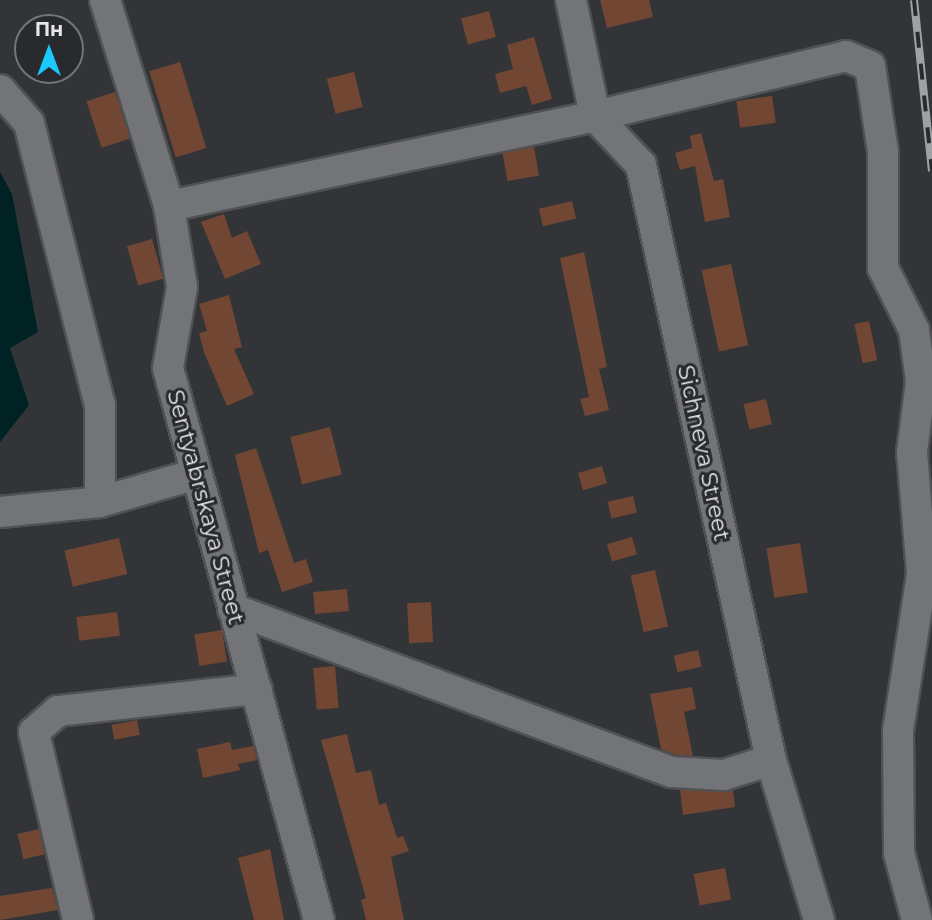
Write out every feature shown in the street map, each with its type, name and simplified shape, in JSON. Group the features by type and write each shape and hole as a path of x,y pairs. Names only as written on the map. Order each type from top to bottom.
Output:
{"street":[{"name":"Sentyabrskaya Street","path":"105,0 169,206 182,287 168,368 193,475 257,689 319,920"},
{"path":"570,0 596,116"},
{"path":"169,206 596,116 846,56 870,66 883,152 883,268 914,330 921,381 912,452 922,574 898,731 899,853 917,920"},
{"path":"0,90 29,122 100,405 100,502"},
{"name":"Sichneva Street","path":"596,116 641,164 771,760 819,920"},
{"path":"0,512 100,502 193,475"},
{"path":"233,609 672,772 724,775 771,760"},
{"path":"78,920 34,732 58,711 257,689"}],"water":[{"path":"0,172 12,194 38,332 10,348 29,405 0,442"}],"building":[{"path":"600,0 649,0 653,17 607,28"},
{"path":"489,11 496,37 468,45 461,19"},
{"path":"534,37 552,99 532,105 526,86 500,93 495,74 513,69 507,45"},
{"path":"180,62 206,148 176,157 149,71"},
{"path":"354,72 363,107 336,114 327,79"},
{"path":"115,92 130,139 102,148 86,101"},
{"path":"772,96 776,123 740,128 736,101"},
{"path":"701,133 714,181 723,179 730,217 705,222 695,166 680,170 675,153 692,148 690,136"},
{"path":"534,147 539,176 508,181 502,153"},
{"path":"572,201 576,219 543,226 539,209"},
{"path":"224,214 232,238 247,231 261,264 225,279 201,222"},
{"path":"152,239 163,278 138,286 127,246"},
{"path":"584,252 607,367 599,369 609,410 585,416 580,399 589,397 560,258"},
{"path":"731,264 748,345 719,351 702,270"},
{"path":"229,295 242,347 234,349 254,394 227,406 204,352 199,333 207,331 199,304"},
{"path":"869,321 877,360 863,363 854,324"},
{"path":"766,399 772,424 749,430 744,404"},
{"path":"330,427 342,475 302,484 290,437"},
{"path":"256,448 294,563 306,559 313,582 282,592 268,550 259,553 235,455"},
{"path":"602,466 607,483 583,490 578,473"},
{"path":"633,496 637,513 611,518 608,502"},
{"path":"632,537 637,554 612,561 607,544"},
{"path":"119,538 127,574 73,587 64,551"},
{"path":"800,543 808,592 774,598 766,548"},
{"path":"655,570 668,627 644,632 631,576"},
{"path":"347,589 349,611 315,614 313,592"},
{"path":"431,602 433,642 409,643 407,603"},
{"path":"117,612 120,636 79,641 76,617"},
{"path":"222,630 227,662 199,666 194,634"},
{"path":"698,650 702,667 677,672 674,656"},
{"path":"335,666 339,708 317,710 313,668"},
{"path":"692,687 696,709 684,712 693,756 676,755 661,749 650,694"},
{"path":"137,720 140,735 114,740 111,725"},
{"path":"347,734 356,773 371,770 379,805 386,803 397,838 403,836 409,851 391,857 404,920 366,920 361,900 366,898 321,740"},
{"path":"230,742 232,750 253,746 257,760 238,764 240,770 203,778 197,749"},
{"path":"680,790 733,790 735,807 683,815"},
{"path":"39,829 45,854 23,859 18,834"},
{"path":"270,849 284,920 254,920 238,858"},
{"path":"725,868 731,899 700,906 694,874"},
{"path":"52,888 58,910 0,920 0,896"}],"railway":[{"path":"914,0 932,171"}]}
